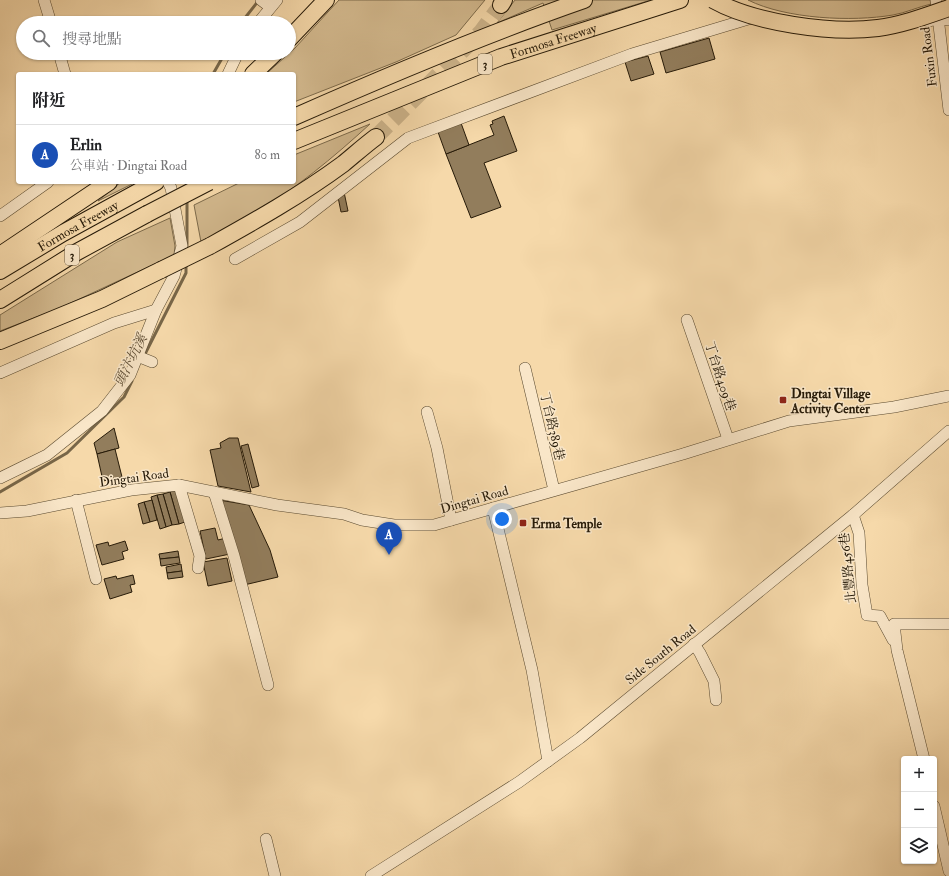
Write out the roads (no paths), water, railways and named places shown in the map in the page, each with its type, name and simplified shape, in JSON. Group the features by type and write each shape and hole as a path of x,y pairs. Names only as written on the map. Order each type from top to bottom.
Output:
{"highway":[{"path":"306,22 319,0"},
{"path":"296,32 326,0"},
{"name":"Formosa Freeway","path":"296,116 538,16 584,0"},
{"name":"Formosa Freeway","path":"296,140 502,57 680,0"},
{"path":"713,0 773,21 841,29 878,28 945,16"},
{"path":"255,72 268,60"},
{"path":"0,341 102,299 244,228 302,192 343,164 376,137"},
{"path":"0,255 106,184"},
{"name":"Formosa Freeway","path":"0,271 63,233 152,184"},
{"name":"Formosa Freeway","path":"0,300 77,252 206,184"}],"street":[{"path":"44,0 49,16"},
{"name":"Fuxin Road","path":"936,0 945,16 949,110"},
{"path":"262,16 269,2"},
{"path":"235,259 300,222 408,138 632,54 750,17 774,16 818,29 905,25 945,16"},
{"path":"61,60 64,72"},
{"path":"229,72 235,60"},
{"path":"0,216 45,184"},
{"path":"1,475 47,455 102,411 130,375 156,310 174,276 182,246 169,184"},
{"path":"0,373 114,323 156,310"},
{"name":"丁台路409巷","path":"687,320 728,439"},
{"path":"137,356 152,362"},
{"name":"丁台路389巷","path":"525,368 554,490"},
{"name":"Dingtai Road","path":"0,513 26,511 131,490 179,485 394,525 434,525 684,454 789,421 894,407 949,396"},
{"path":"427,412 451,520"},
{"name":"Side South Road","path":"371,876 520,782 580,738 853,515 949,431"},
{"path":"179,485 200,556 198,568"},
{"path":"214,492 234,556 268,685"},
{"path":"76,500 96,579"},
{"path":"493,508 532,670 548,762"},
{"name":"北豐路456巷","path":"853,515 859,533 862,585 867,615 880,616 897,650"},
{"name":"北豐路456巷","path":"923,756 897,650 894,624 949,624"},
{"path":"694,644 714,681 716,700"},
{"path":"937,819 949,871"},
{"path":"266,839 275,876"}],"waterway":[{"name":"頭汴坑溪","path":"246,16 259,0"},
{"name":"頭汴坑溪","path":"214,72 221,60"},
{"name":"頭汴坑溪","path":"187,200 187,248"},
{"name":"頭汴坑溪","path":"144,356 186,273 186,264"},
{"name":"頭汴坑溪","path":"0,492 67,453 124,397 132,381"}],"tunnel":[{"path":"376,137 481,32 501,5"}],"place":[{"name":"Dingtai Village Activity Center","path":"783,400"},
{"name":"Erma Temple","path":"523,523"},
{"name":"Erlin","path":"389,555"}]}
